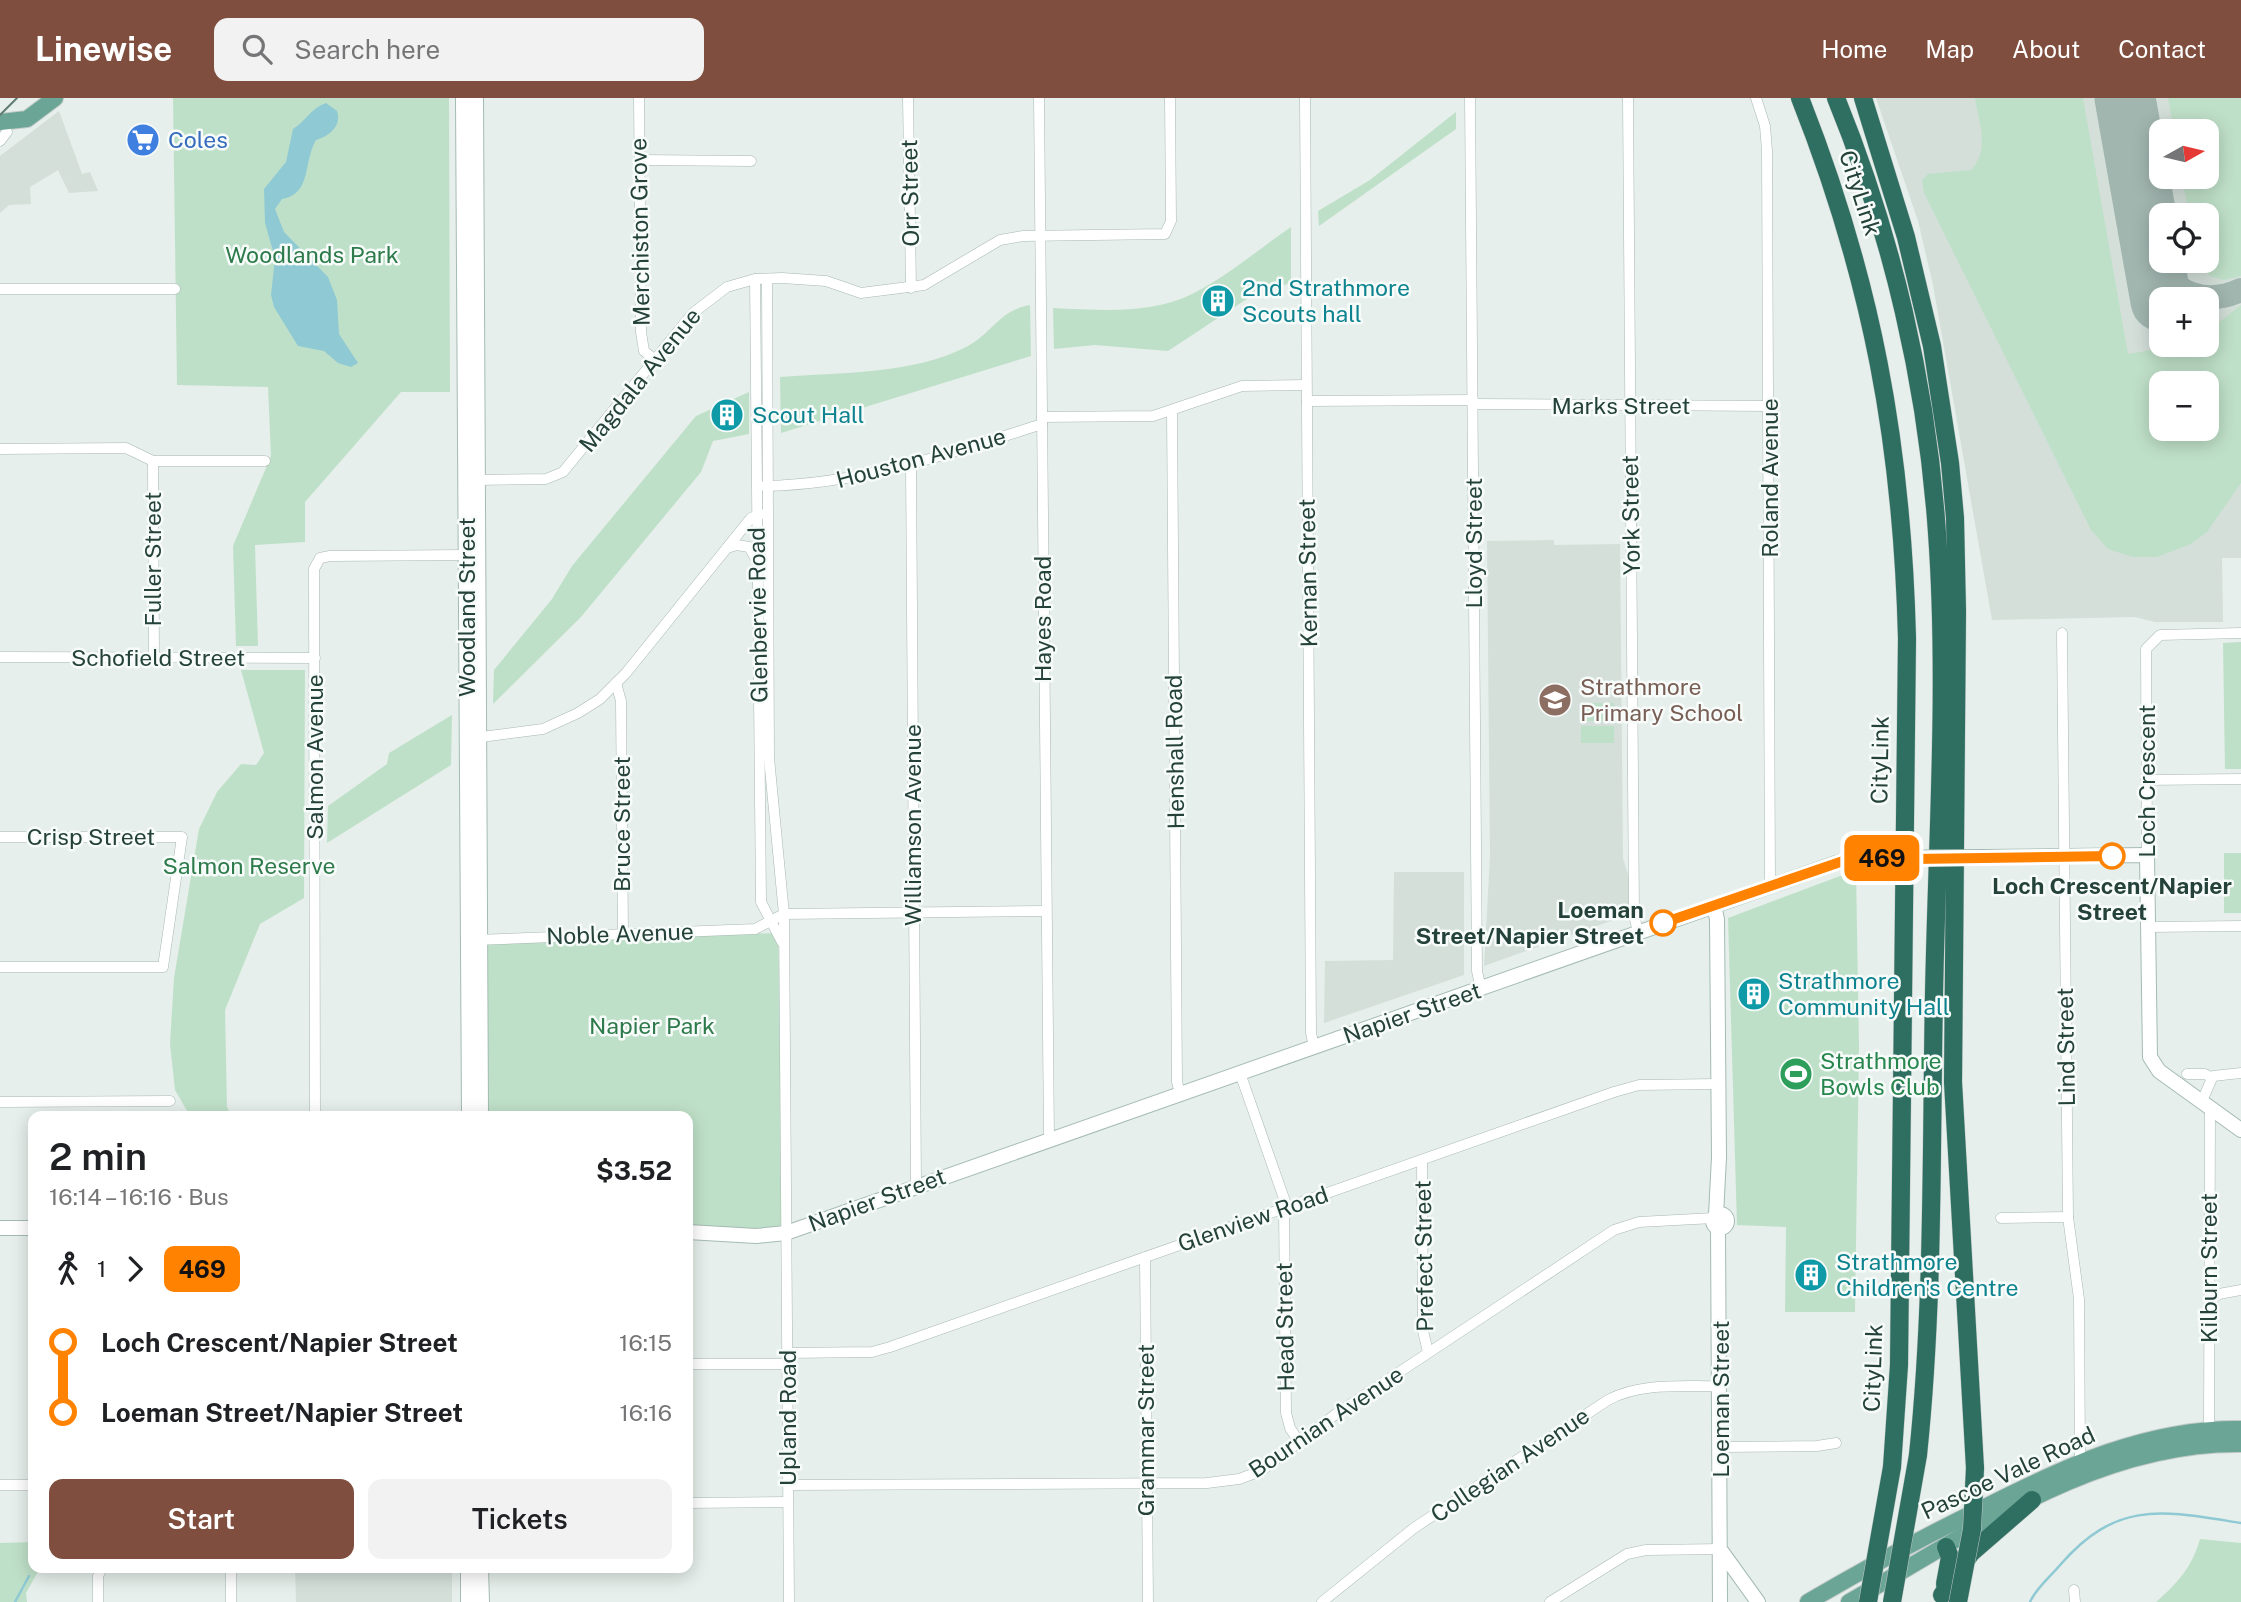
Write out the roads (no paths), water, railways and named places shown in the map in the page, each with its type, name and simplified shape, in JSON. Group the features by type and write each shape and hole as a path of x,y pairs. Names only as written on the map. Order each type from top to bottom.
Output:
{"highway":[{"name":"CityLink","path":"1798,98 1833,184 1873,329 1892,430 1905,562 1907,638 1899,1342 1892,1467 1868,1602"},
{"name":"CityLink","path":"1836,98 1868,190 1911,344 1937,532 1940,712 1928,1309 1918,1455 1892,1602"},
{"path":"1846,98 1868,190"},
{"path":"1863,98 1906,237 1932,346 1950,463 1955,518 1953,1082 1975,1468 1972,1529 1947,1600"},
{"path":"1947,1600 1971,1553 2032,1500"},
{"path":"1946,1547 1950,1567 1947,1600"}],"main road":[{"path":"2,133 29,118 55,98"},
{"name":"Pascoe Vale Road","path":"1808,1602 1927,1535 2080,1461 2144,1439 2209,1429 2241,1429"},
{"name":"Pascoe Vale Road","path":"1849,1602 2032,1500 2085,1474 2146,1453 2190,1445 2241,1444"},
{"path":"1927,1535 1946,1547"}],"street":[{"name":"Woodland Street","path":"463,98 470,184 473,555 474,1055 469,1111"},
{"name":"Woodland Street","path":"470,184 476,98"},
{"name":"Merchiston Grove","path":"639,98 641,343 647,356 655,360"},
{"name":"Orr Street","path":"908,98 911,288"},
{"name":"Hayes Road","path":"1039,98 1049,1139"},
{"name":"Magdala Avenue","path":"472,480 546,479 563,472 708,299 727,287 755,279 815,279 861,293 911,288 924,285 1000,240 1040,236 1160,235 1169,231 1170,98"},
{"name":"Kernan Street","path":"1305,98 1311,1033 1314,1047"},
{"name":"Lloyd Street","path":"1470,98 1476,890 1480,989"},
{"name":"York Street","path":"1628,98 1634,915 1638,932"},
{"name":"Roland Avenue","path":"1756,98 1765,126 1767,151 1775,884"},
{"path":"639,160 751,161"},
{"name":"Glenbervie Road","path":"755,279 768,486 769,758 784,914 786,1233"},
{"name":"Glenbervie Road","path":"767,279 756,486 761,902 783,945"},
{"path":"0,289 175,289"},
{"name":"Houston Avenue","path":"756,486 814,485 911,465 1042,421 1153,416 1242,386 1307,385"},
{"name":"Marks Street","path":"1307,401 1630,407 1769,406"},
{"name":"Henshall Road","path":"1172,411 1177,1082 1180,1093"},
{"path":"0,449 126,448 153,461 265,461"},
{"name":"Fuller Street","path":"153,461 154,658"},
{"name":"Williamson Avenue","path":"911,465 916,1185"},
{"path":"473,738 543,729 578,713 607,693 757,514 768,514"},
{"path":"727,549 737,545 749,547 756,554 757,563"},
{"name":"Salmon Avenue","path":"315,1111 314,569 320,558 473,555"},
{"name":"Lind Street","path":"2062,633 2068,1217 2079,1299 2080,1461"},
{"name":"Loch Crescent","path":"2241,633 2171,633 2152,641 2146,649 2150,1056 2159,1071 2241,1130"},
{"name":"Schofield Street","path":"0,657 315,658"},
{"name":"Bruce Street","path":"616,683 621,714 622,934"},
{"path":"607,693 621,714"},
{"path":"2147,780 2241,779"},
{"name":"Crisp Street","path":"0,837 182,837 163,967 0,967"},
{"name":"Napier Street","path":"693,1233 756,1236 786,1233 1775,884 1857,858 2147,855"},
{"name":"Loeman Street","path":"1713,906 1717,919 1722,1550 1720,1602"},
{"path":"784,914 1045,911"},
{"name":"Noble Avenue","path":"474,940 755,929 784,914"},
{"path":"2148,927 2241,926"},
{"name":"Woodland Street","path":"474,1055 480,1111"},
{"name":"Head Street","path":"1240,1073 1285,1207 1286,1413 1298,1442"},
{"path":"2206,1104 2212,1078 2219,1074 2241,1073"},
{"path":"2187,1074 2205,1074 2212,1078"},
{"name":"Glenview Road","path":"693,1364 881,1350 1629,1087 1718,1084"},
{"path":"0,1102 170,1101"},
{"name":"Kilburn Street","path":"2206,1104 2210,1300 2209,1429"},
{"name":"Prefect Street","path":"1422,1160 1423,1331 1428,1352"},
{"path":"2001,1218 2068,1217"},
{"name":"Bournian Avenue","path":"788,1485 1147,1483 1239,1479 1261,1471 1298,1442 1428,1352 1614,1230 1639,1222 1718,1221"},
{"path":"0,1228 28,1228"},
{"name":"Upland Road","path":"786,1233 789,1602"},
{"name":"Grammar Street","path":"1145,1257 1148,1602"},
{"path":"2210,1300 2219,1294 2241,1290"},
{"name":"Collegian Avenue","path":"1322,1602 1414,1528 1608,1399 1620,1393 1647,1388 1721,1386"},
{"path":"1721,1447 1817,1446 1836,1443"},
{"path":"0,1485 28,1485"},
{"path":"693,1503 788,1502"},
{"path":"1550,1602 1627,1554 1646,1550 1722,1550 1758,1602"},
{"path":"98,1602 100,1573"},
{"path":"231,1573 231,1602"},
{"path":"468,1573 468,1602"},
{"path":"481,1573 482,1602"},
{"path":"2074,1590 2075,1602"}],"water":[{"path":"326,103 337,111 336,126 330,133 316,140 303,184 298,191 282,199 275,209 284,232 328,277 337,300 339,334 358,363 351,367 338,363 324,351 298,346 274,307 271,295 275,258 265,223 264,189 286,162 293,129 316,108"}],"waterway":[{"path":"2030,1602 2040,1587 2082,1543 2102,1528 2123,1519 2165,1514 2241,1523"},
{"path":"15,1602 29,1576"}],"tram line":[{"path":"0,115 17,98"}],"place":[{"name":"Coles","path":"143,140"},
{"name":"2nd Strathmore Scouts hall","path":"1218,301"},
{"name":"Scout Hall","path":"727,415"},
{"name":"Strathmore Primary School","path":"1555,700"},
{"name":"Loch Crescent/Napier Street","path":"2112,856"},
{"name":"Loeman Street/Napier Street","path":"1663,923"},
{"name":"Strathmore Community Hall","path":"1754,994"},
{"name":"Strathmore Bowls Club","path":"1796,1074"},
{"name":"Strathmore Children's Centre","path":"1811,1275"}],"park label":[{"name":"Woodlands Park","path":"312,255"},
{"name":"Salmon Reserve","path":"249,866"},
{"name":"Napier Park","path":"652,1026"}]}
